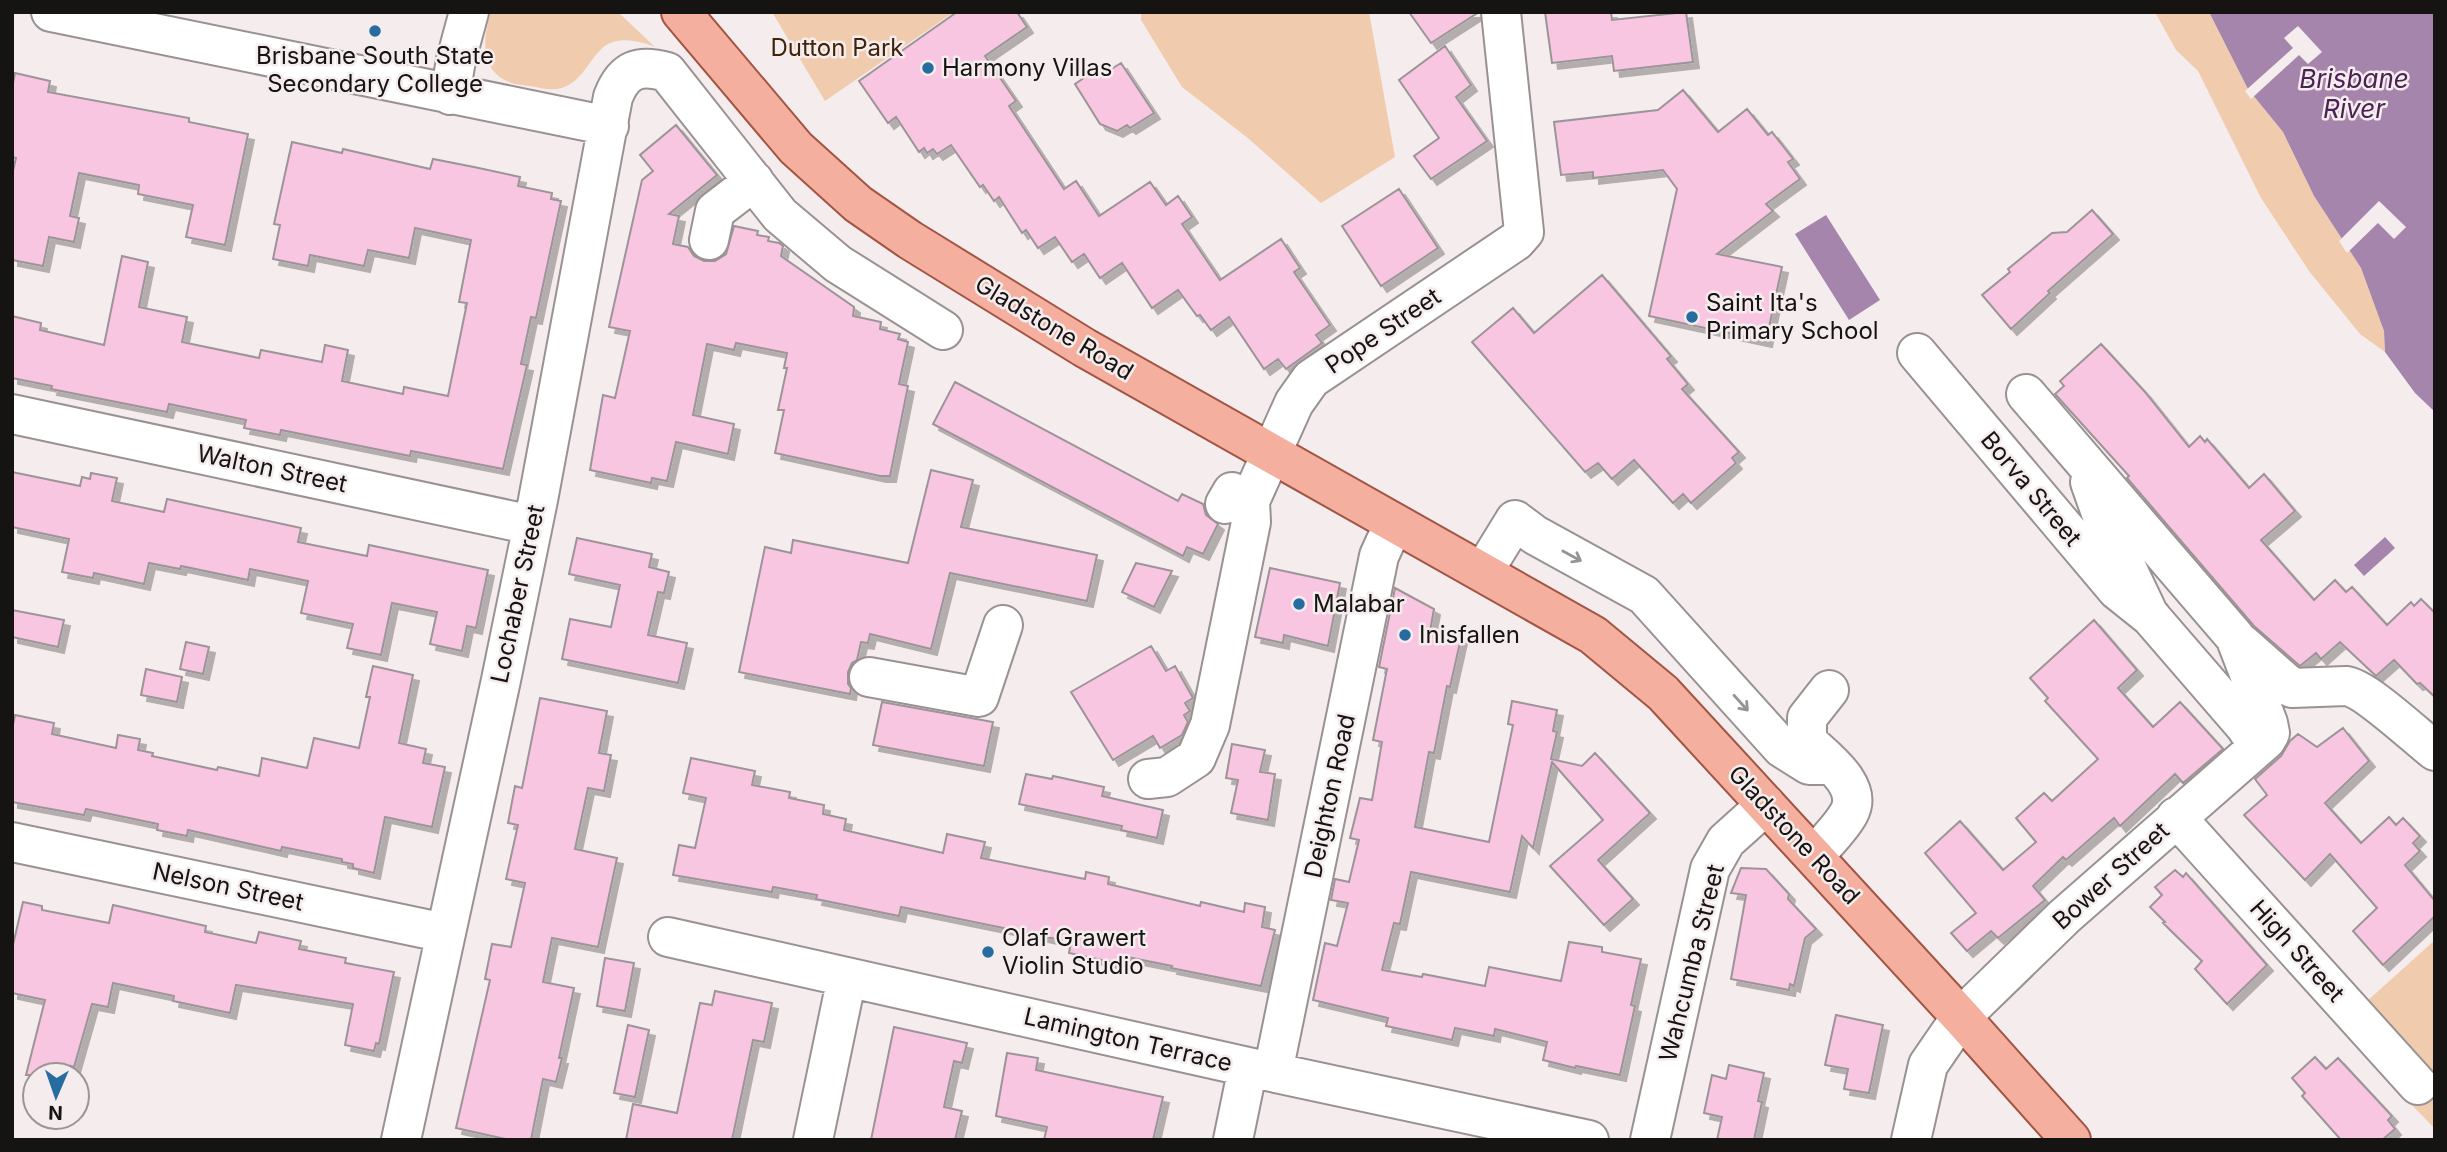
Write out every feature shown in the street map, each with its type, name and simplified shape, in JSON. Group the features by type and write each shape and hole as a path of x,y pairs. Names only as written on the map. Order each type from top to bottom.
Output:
{"main road":[{"name":"Gladstone Road","path":"681,12 796,148 858,204 910,240 1063,334 1593,635 1646,677 1814,856 2071,1140"}],"street":[{"path":"51,12 609,126"},
{"path":"450,95 469,12"},
{"name":"Pope Street","path":"1148,779 1167,777 1196,758 1210,725 1251,522 1238,502 1270,453 1294,403 1311,379 1524,233 1501,12"},
{"name":"Lochaber Street","path":"401,1140 501,680 613,97 626,74 651,67 667,72 754,181"},
{"path":"709,240 715,211 754,181 780,215 838,264 943,330"},
{"name":"Borva Street","path":"1917,353 2118,590 2151,618 2262,743 2270,733 2270,726 2235,637"},
{"name":"Borva Street","path":"2026,394 2235,637 2292,688 2350,686 2396,718 2435,751"},
{"name":"Walton Street","path":"12,414 532,525"},
{"name":"Borva Street","path":"2083,459 2102,516 2151,618"},
{"path":"1483,572 1515,520 1535,535 1644,595 1782,748 1809,765 1831,765"},
{"name":"Deighton Road","path":"1233,1140 1261,1069 1379,556 1394,523"},
{"path":"869,677 979,697 1003,625"},
{"path":"1814,856 1848,816 1853,804 1849,784 1807,741 1807,718 1829,690"},
{"name":"Bower Street","path":"1911,1140 1928,1065 1961,1017 2065,916 2262,743"},
{"name":"Wahcumba Street","path":"1650,1140 1710,869 1726,841 1766,805"},
{"name":"High Street","path":"2176,817 2418,1085"},
{"name":"Nelson Street","path":"12,842 445,933"},
{"name":"Lamington Terrace","path":"668,937 1589,1140"},
{"path":"813,1140 847,977"}],"green space":[{"path":"491,12 618,12 655,47 634,41 613,42 599,51 578,78 562,88 546,89 514,84 499,77 488,61 485,42"},
{"name":"Dutton Park","path":"772,12 954,12 825,101"},
{"path":"1141,12 1369,12 1395,157 1321,203 1249,139 1182,87 1141,20"},
{"path":"2155,12 2209,12 2248,89 2283,132 2314,196 2361,268 2384,331 2385,352 2360,334 2309,271 2261,198 2198,71 2176,50"},
{"path":"2435,940 2435,1080 2366,1002"},
{"path":"2435,1082 2435,1129 2411,1104"}],"water":[{"name":"Brisbane River","path":"2209,12 2435,12 2435,412 2415,393 2385,352 2384,331 2361,268 2314,196 2283,132 2248,89"},
{"path":"1826,215 1880,300 1849,320 1795,234"},
{"path":"2385,537 2395,548 2364,576 2354,565"}],"pier":[{"path":"2298,26 2322,52 2308,64 2299,55 2251,99 2245,91 2293,48 2284,38"},
{"path":"2379,201 2406,227 2394,239 2378,223 2347,253 2339,241"}],"building":[{"path":"957,12 1017,12 1027,27 985,56 1016,101 1009,106 1064,189 1076,181 1099,216 1150,182 1166,205 1178,196 1192,217 1182,224 1220,280 1281,239 1300,268 1294,272 1330,325 1316,335 1322,343 1286,369 1278,359 1264,369 1229,317 1211,330 1178,290 1152,308 1122,263 1100,278 1084,254 1072,262 1055,237 1038,248 1026,230 1022,233 999,197 994,201 983,185 980,187 951,145 937,154 933,149 927,153 924,148 919,152 896,117 888,123 859,81"},
{"path":"1409,12 1479,12 1431,43"},
{"path":"1545,12 1611,12 1612,20 1686,12 1693,62 1614,71 1612,56 1552,63"},
{"path":"1445,46 1471,85 1456,97 1487,141 1431,179 1414,156 1439,138 1399,80"},
{"path":"1121,63 1154,113 1130,128 1127,125 1117,131 1100,124 1075,84 1100,67 1105,73"},
{"path":"15,73 50,81 48,92 189,118 189,122 248,134 225,245 186,237 193,205 138,194 139,185 79,173 70,216 79,218 74,242 49,237 43,266 12,260 12,175 16,158 12,157 12,88"},
{"path":"1683,90 1718,132 1747,109 1768,135 1772,132 1793,159 1788,162 1800,179 1766,204 1773,211 1717,254 1782,267 1766,341 1649,316 1677,189 1663,170 1593,178 1593,172 1561,175 1554,122 1658,110"},
{"path":"676,125 717,175 669,214 679,216 673,244 688,247 694,256 704,261 715,261 726,254 734,226 758,231 757,235 769,237 768,241 783,246 781,256 854,307 853,316 881,322 880,329 900,334 898,339 908,342 899,384 908,386 890,476 775,453 784,410 778,410 787,368 784,368 787,353 736,343 734,350 707,344 693,415 734,424 728,454 676,442 667,481 652,478 651,483 590,470 603,395 615,398 630,331 609,327 642,180 653,171 640,155"},
{"path":"292,142 342,153 343,149 430,169 433,159 520,177 518,186 552,193 551,199 561,201 536,318 531,317 521,364 527,365 503,469 411,451 410,456 281,430 280,435 244,428 246,420 169,404 167,412 51,389 52,386 12,378 12,316 41,323 40,330 104,345 122,256 148,262 139,307 187,317 182,342 259,358 261,350 322,362 325,345 348,350 342,381 403,394 404,387 448,396 467,303 459,302 471,240 415,228 409,258 368,250 364,266 310,255 308,266 273,259 280,225 274,224"},
{"path":"1399,189 1438,248 1381,286 1342,226"},
{"path":"2092,210 2113,234 2048,291 2050,293 2011,329 1982,295 2010,272 2008,269 2052,233 2067,232"},
{"path":"1602,275 1671,356 1667,359 1688,384 1682,389 1739,452 1732,458 1736,463 1691,503 1683,494 1673,503 1634,460 1612,479 1598,463 1585,472 1472,342 1513,308 1534,333"},
{"path":"2101,344 2145,392 2189,447 2200,436 2205,442 2207,439 2249,488 2264,474 2295,511 2261,540 2314,600 2335,580 2346,592 2352,587 2387,625 2411,602 2414,606 2421,599 2435,613 2435,697 2420,683 2417,684 2394,660 2376,676 2340,642 2321,659 2316,653 2300,666 2254,626 2127,478 2129,476 2055,394 2064,386 2060,381"},
{"path":"955,382 1178,501 1182,494 1203,504 1206,515 1218,524 1203,554 1187,547 1183,556 933,424"},
{"path":"931,470 973,480 961,527 1097,555 1087,601 950,573 931,649 870,634 868,643 861,642 857,660 852,663 848,672 850,694 739,672 765,547 791,553 793,540 908,563"},
{"path":"12,472 80,486 82,477 90,479 91,473 117,478 112,501 164,512 167,499 301,528 298,542 367,556 369,545 488,570 476,628 467,626 462,651 430,644 437,612 392,603 381,655 347,648 353,624 301,613 308,581 250,569 248,580 181,566 180,569 149,563 144,584 94,573 93,578 62,572 69,539 12,527"},
{"path":"577,538 652,554 649,567 669,572 664,593 658,592 648,635 687,643 678,683 562,659 570,619 611,627 620,585 569,574"},
{"path":"1136,563 1172,571 1154,607 1122,592"},
{"name":"Malabar","path":"1270,568 1340,583 1328,646 1284,635 1283,643 1255,637"},
{"path":"1395,588 1434,609 1430,631 1461,638 1450,687 1447,686 1434,753 1429,752 1415,827 1489,842 1513,725 1508,724 1512,701 1557,710 1553,731 1557,732 1551,759 1582,766 1595,753 1650,813 1598,860 1633,899 1604,925 1550,866 1603,820 1552,762 1533,848 1522,836 1510,892 1411,872 1400,924 1394,923 1382,970 1422,977 1423,974 1485,986 1489,967 1561,981 1569,942 1602,947 1602,952 1641,959 1631,1005 1635,1006 1620,1075 1543,1060 1547,1042 1495,1029 1494,1036 1455,1028 1452,1040 1386,1026 1388,1018 1313,1000 1325,943 1337,946 1348,903 1331,900 1335,879 1349,882 1359,840 1350,838 1360,798 1372,800 1382,742 1373,740 1387,669 1379,667"},
{"path":"12,610 64,620 58,647 12,637"},
{"path":"2094,620 2137,670 2118,688 2153,727 2180,702 2223,749 2183,783 2175,774 2120,826 2114,818 2066,860 2063,857 2033,886 2045,900 1998,938 1991,931 1967,951 1951,933 1976,913 1925,853 1960,821 2003,870 2036,842 2016,818 2044,793 2052,801 2098,759 2045,701 2048,698 2030,678"},
{"path":"186,642 209,647 203,674 180,669"},
{"path":"1151,646 1166,671 1175,666 1193,698 1185,703 1190,711 1184,715 1188,722 1182,735 1160,748 1153,736 1113,760 1071,692"},
{"path":"373,666 413,675 399,743 426,749 423,763 445,767 432,827 385,817 374,873 353,868 353,864 342,862 342,859 282,847 281,851 188,830 187,836 157,830 158,824 86,809 84,815 12,802 12,729 15,715 54,723 52,734 116,748 118,735 140,739 138,750 153,753 152,756 259,776 262,758 307,768 314,738 359,748 370,697 366,697"},
{"path":"146,669 182,677 177,702 141,695"},
{"path":"540,698 607,711 599,753 611,755 604,791 588,788 575,849 617,858 598,947 552,938 543,982 574,988 559,1058 562,1058 556,1082 543,1079 531,1140 510,1140 456,1128 490,980 485,979 492,944 511,947 525,883 506,879 518,825 508,823 515,786 522,788"},
{"path":"882,702 993,722 984,766 873,745"},
{"path":"2343,728 2369,761 2325,803 2361,843 2389,817 2396,825 2403,818 2420,836 2413,843 2420,851 2405,865 2435,901 2435,916 2383,965 2353,931 2377,908 2330,854 2305,880 2244,815 2267,795 2255,779 2281,756 2290,741 2298,734 2317,747"},
{"path":"1232,744 1265,750 1260,772 1275,774 1268,820 1231,813 1238,780 1226,778"},
{"path":"691,758 755,771 752,785 790,792 789,798 824,805 823,814 846,819 844,830 943,853 947,834 985,842 981,858 1085,879 1086,872 1109,877 1108,884 1200,906 1201,902 1244,912 1245,903 1265,907 1262,927 1275,930 1261,986 1127,957 1125,965 1069,953 1071,942 901,907 899,916 773,887 772,892 673,875 679,845 695,848 706,798 683,793"},
{"path":"1026,774 1052,779 1053,776 1104,787 1102,796 1163,810 1157,838 1121,830 1122,826 1019,804"},
{"path":"1741,868 1766,869 1789,894 1788,899 1816,929 1805,938 1794,986 1790,984 1789,990 1731,979 1746,895 1731,893"},
{"path":"2175,870 2183,877 2186,873 2267,965 2227,1004 2195,969 2202,961 2150,907 2162,895 2155,887"},
{"path":"23,902 42,906 42,910 109,923 113,905 206,926 205,932 256,943 259,932 301,941 299,949 346,958 345,963 394,972 379,1044 376,1043 374,1051 345,1045 353,1004 236,985 230,1013 173,1001 174,996 113,983 108,1007 92,1004 76,1061 30,1061 45,1000 12,993 12,949"},
{"path":"605,958 634,963 625,1011 597,1006"},
{"path":"715,991 772,1003 764,1042 753,1040 732,1140 626,1140 633,1104 677,1113 700,1003 712,1005"},
{"path":"1836,1015 1883,1025 1869,1093 1844,1089 1848,1069 1825,1065"},
{"path":"628,1025 649,1030 635,1097 614,1093"},
{"path":"894,1027 967,1043 962,1063 954,1061 944,1107 962,1111 955,1140 871,1140"},
{"path":"1007,1053 1038,1058 1036,1070 1163,1097 1153,1140 1044,1140 1047,1127 996,1116"},
{"path":"2315,1057 2326,1069 2338,1058 2392,1116 2388,1120 2395,1129 2382,1140 2341,1140 2302,1096 2305,1093 2292,1078"},
{"path":"1729,1065 1764,1073 1758,1101 1762,1102 1754,1140 1717,1140 1722,1117 1704,1113 1712,1075 1726,1079"}],"place":[{"name":"Brisbane South State Secondary College","path":"375,31"},
{"name":"Harmony Villas","path":"928,68"},
{"name":"Saint Ita's Primary School","path":"1692,317"},
{"name":"Malabar","path":"1299,604"},
{"name":"Inisfallen","path":"1405,635"},
{"name":"Olaf Grawert Violin Studio","path":"988,952"}]}
